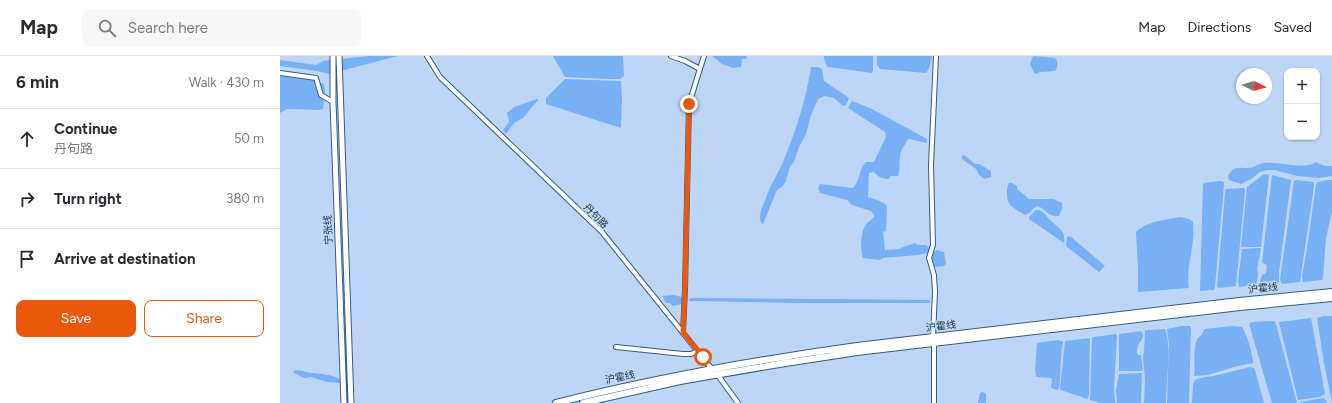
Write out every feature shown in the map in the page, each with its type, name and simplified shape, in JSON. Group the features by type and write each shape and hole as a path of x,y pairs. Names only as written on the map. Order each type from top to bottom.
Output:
{"highway":[{"name":"沪霍线","path":"583,403 680,381 934,340 1239,301 1332,292"},
{"name":"沪霍线","path":"556,403 678,375 813,352 1332,298"}],"main road":[{"name":"宁张线","path":"333,56 333,102 344,403"},
{"name":"宁张线","path":"339,56 351,403"}],"street":[{"name":"丹句路","path":"427,56 440,77 602,232 718,375 738,403"},
{"path":"671,56 686,60 700,69"},
{"path":"683,332 689,104 704,56"},
{"path":"934,403 935,292 934,275 929,258 933,245 931,165 936,56"},
{"path":"280,73 316,78 321,95 333,102"},
{"path":"616,347 683,354 698,352"}],"water":[{"path":"369,56 398,56 329,74 280,66 280,60 316,65 323,61"},
{"path":"553,56 623,56 624,76 620,79 565,77"},
{"path":"712,56 746,56 747,58 742,59 741,67 733,68 722,64"},
{"path":"824,56 873,56 873,70 872,73 828,67 825,63"},
{"path":"877,56 932,56 926,73 880,69 877,65"},
{"path":"1033,56 1055,58 1057,61 1056,70 1036,74 1034,73 1030,64"},
{"path":"811,67 818,67 822,69 824,81 849,98 846,105 843,106 834,98 824,96 818,99 811,115 806,134 799,147 794,162 790,166 786,181 782,187 777,190 762,224 760,215 762,207 792,139 803,103"},
{"path":"280,76 316,81 324,84 325,93 323,109 287,109 280,113"},
{"path":"565,79 621,81 621,128 546,104 546,98"},
{"path":"537,99 538,100 523,118 514,123 506,134 503,130 509,122 507,113 514,107"},
{"path":"852,101 872,109 927,139 927,143 909,139 907,140 901,152 898,176 891,176 887,179 874,172 869,173 868,197 881,201 887,206 886,231 883,232 885,250 898,249 915,243 918,245 926,245 934,252 937,250 944,252 946,264 944,266 934,267 931,256 927,253 883,258 880,260 863,258 861,245 863,231 867,223 874,217 874,215 871,211 852,205 847,200 820,193 818,188 820,184 853,188 866,162 874,162 886,137 885,132 848,108"},
{"path":"964,155 975,164 979,164 991,171 991,177 985,179 979,175 976,169 962,159 962,156"},
{"path":"1315,162 1325,166 1332,166 1332,176 1319,178 1297,176 1275,170 1267,170 1260,172 1241,184 1229,180 1228,176 1232,170 1250,168 1264,163 1302,166"},
{"path":"1264,174 1269,175 1261,247 1241,247 1247,187"},
{"path":"1272,175 1291,180 1279,282 1277,284 1262,285 1260,282 1262,275 1266,273 1267,265 1262,263"},
{"path":"1326,180 1332,180 1332,212 1326,238 1323,278 1322,280 1303,282 1302,277 1316,184"},
{"path":"1294,181 1314,182 1314,186 1300,282 1282,284 1280,280"},
{"path":"1224,182 1224,185 1215,287 1214,290 1200,291 1203,185 1204,183"},
{"path":"1009,183 1017,186 1017,189 1029,199 1054,199 1062,203 1062,209 1059,216 1050,215 1038,206 1025,215 1014,209 1007,198"},
{"path":"1244,188 1245,191 1236,286 1218,288 1226,189"},
{"path":"1036,210 1043,212 1061,230 1064,235 1064,243 1029,219 1029,217"},
{"path":"1181,217 1189,219 1193,222 1193,236 1188,276 1189,288 1138,292 1136,232 1140,228 1151,223"},
{"path":"1070,236 1105,266 1099,272 1066,246 1067,237"},
{"path":"1261,248 1256,285 1239,287 1238,281 1242,249"},
{"path":"673,295 682,297 682,304 673,306 670,303 666,303 662,296"},
{"path":"689,299 929,300 930,303 690,301"},
{"path":"1332,316 1332,403 1317,318"},
{"path":"1311,318 1325,394 1320,397 1298,400 1279,322"},
{"path":"1274,321 1297,403 1272,403 1249,324 1252,322"},
{"path":"1181,326 1191,327 1189,403 1167,403 1169,344 1167,329"},
{"path":"1233,326 1242,327 1244,330 1253,363 1208,375 1194,376 1194,353 1197,340 1203,333 1204,329"},
{"path":"1165,329 1168,345 1166,403 1144,403 1145,381 1143,356 1145,331"},
{"path":"1141,331 1143,338 1139,344 1137,353 1138,355 1141,355 1143,370 1119,371 1119,334"},
{"path":"1116,334 1114,387 1115,403 1100,403 1090,400 1092,338"},
{"path":"1090,338 1089,395 1087,399 1061,390 1060,388 1065,341"},
{"path":"1058,340 1063,342 1059,389 1057,390 1051,387 1052,379 1037,377 1035,370 1037,343"},
{"path":"1250,367 1254,368 1255,370 1264,403 1192,403 1193,384 1195,380"},
{"path":"295,370 331,375 341,380 341,383 327,382 311,377 304,378 294,373 293,372"},
{"path":"1142,373 1141,403 1117,403 1116,390 1119,374"},
{"path":"983,392 986,394 986,403 978,403 980,393"},
{"path":"1323,398 1327,403 1300,403 1301,402"}],"route":[{"path":"689,104 683,332 703,357"}]}
